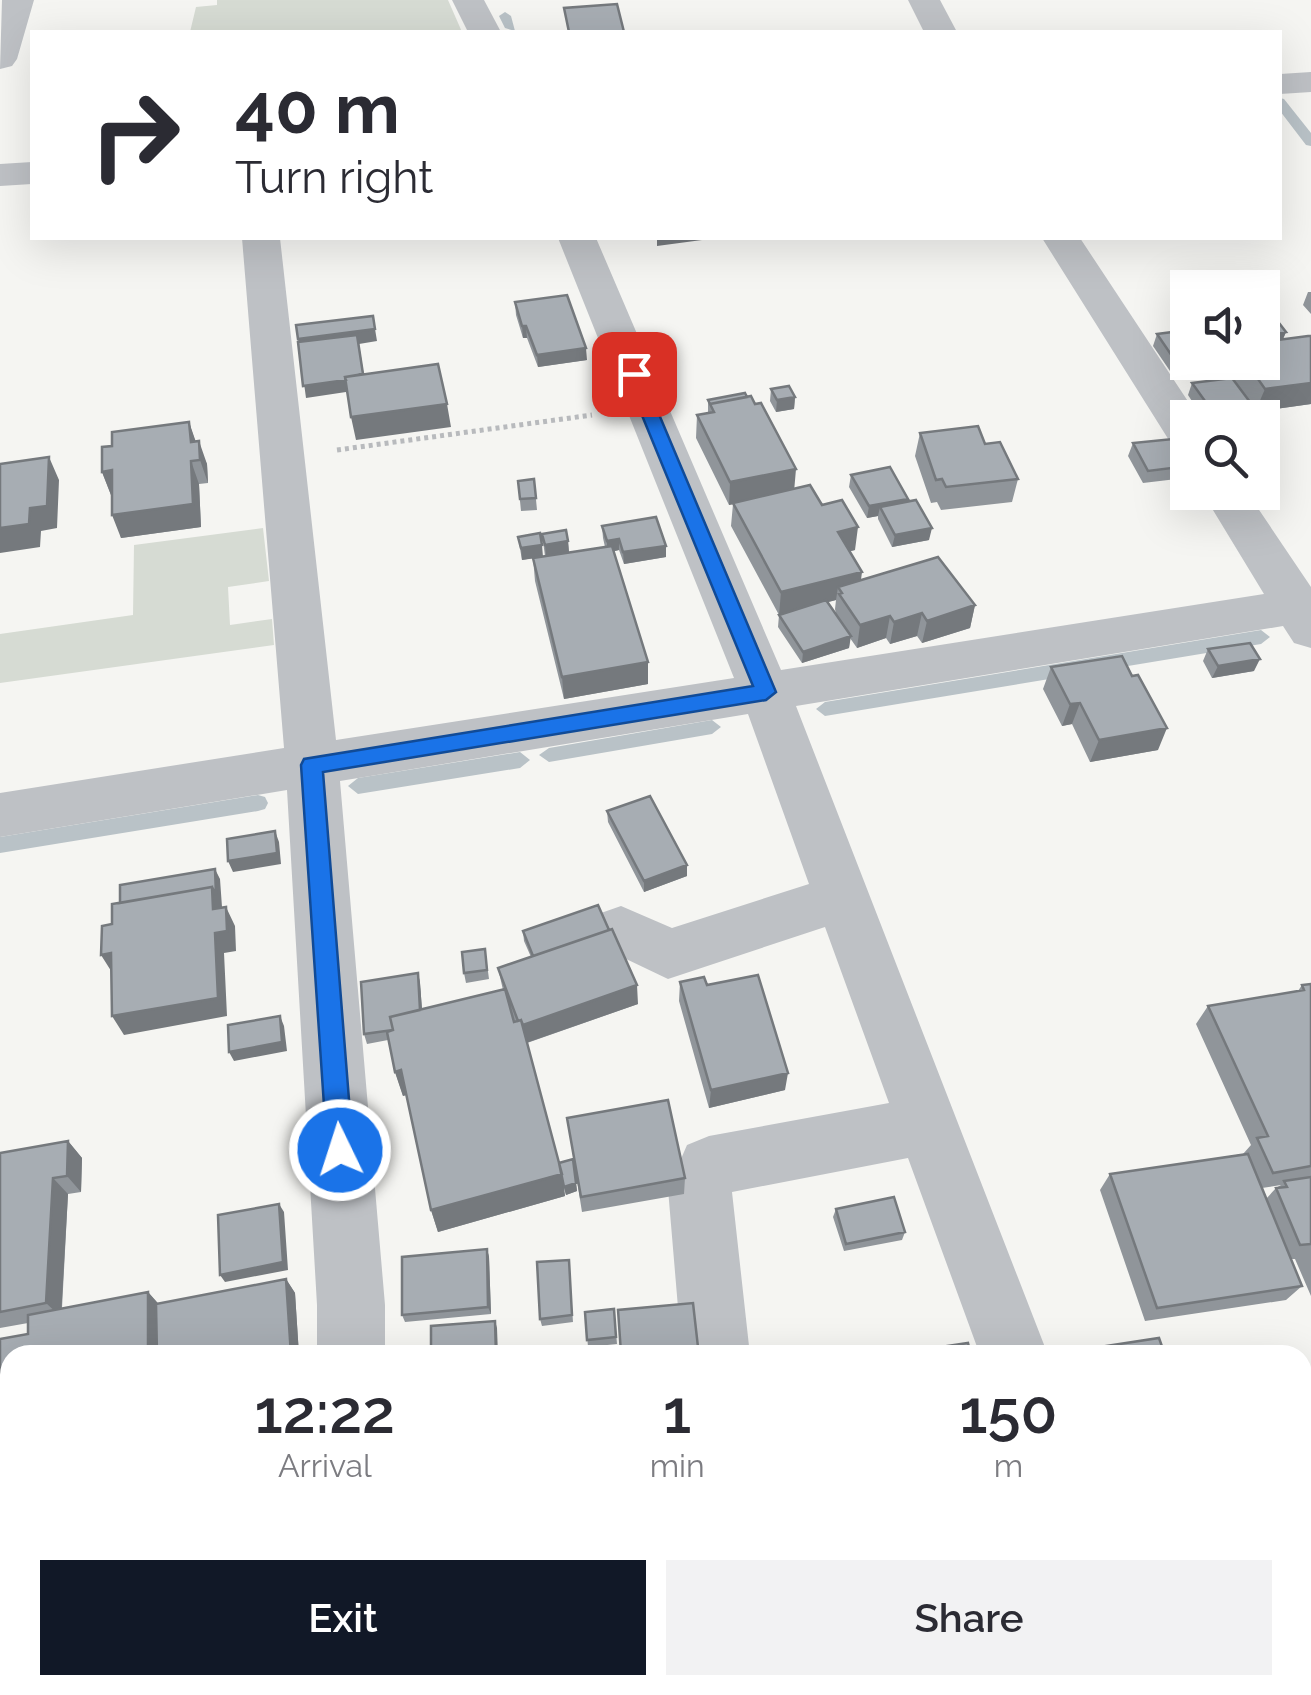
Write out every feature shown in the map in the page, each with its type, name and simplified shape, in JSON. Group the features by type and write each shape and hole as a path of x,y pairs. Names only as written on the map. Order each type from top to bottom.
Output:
{"street":[{"path":"0,58 18,0"},
{"path":"468,0 483,30"},
{"path":"924,0 939,30"},
{"path":"1282,84 1311,82"},
{"path":"0,176 30,173"},
{"path":"261,240 312,765 351,1345"},
{"path":"578,240 766,692 1010,1345"},
{"path":"1063,240 1170,407"},
{"path":"0,815 766,692 1306,613 1236,510"},
{"path":"621,930 668,954 843,897"},
{"path":"715,1345 700,1189 709,1166 930,1124"}],"path":[{"path":"282,458 648,408"}],"shaded area":[{"path":"217,0 448,0 461,30 190,30 196,7 217,5"},
{"path":"263,528 269,581 228,587 230,625 272,619 274,645 0,683 0,634 133,615 134,545"}],"building":[{"path":"617,4 624,30 569,30 564,8"},
{"path":"567,295 586,348 537,355 515,302"},
{"path":"373,316 375,329 298,339 296,325"},
{"path":"1170,332 1170,353 1157,334"},
{"path":"357,335 363,374 303,386 298,342"},
{"path":"1311,336 1311,383 1265,389 1259,380 1280,380 1280,340"},
{"path":"438,364 447,404 351,417 345,377"},
{"path":"1234,380 1248,400 1204,400 1192,383"},
{"path":"789,386 795,397 777,400 771,389"},
{"path":"745,393 747,397 710,404 708,400"},
{"path":"751,396 755,404 761,403 796,469 730,482 697,415 714,412 710,404"},
{"path":"189,422 191,442 199,441 200,460 191,461 193,504 112,515 112,470 102,472 102,447 112,446 112,432"},
{"path":"978,426 985,444 1000,442 1018,479 946,487 942,479 936,480 920,433"},
{"path":"1170,439 1170,468 1148,471 1133,443"},
{"path":"49,457 47,506 30,508 29,524 0,528 0,464"},
{"path":"890,467 908,499 869,506 851,475"},
{"path":"534,479 536,498 520,499 518,481"},
{"path":"810,485 822,505 842,500 858,527 838,532 862,572 781,592 733,503"},
{"path":"916,500 932,528 895,535 880,507"},
{"path":"656,517 666,546 623,552 619,539 607,541 602,526"},
{"path":"566,530 568,541 545,545 542,534"},
{"path":"540,533 542,545 521,548 518,537"},
{"path":"612,546 648,662 562,677 533,558"},
{"path":"938,557 975,605 927,621 922,613 894,622 890,616 860,625 839,594 842,593 838,587"},
{"path":"826,600 851,636 803,652 779,615"},
{"path":"1250,643 1260,659 1218,666 1208,649"},
{"path":"1122,656 1132,676 1138,675 1167,728 1099,740 1080,703 1070,704 1051,667"},
{"path":"650,796 687,865 644,881 607,811"},
{"path":"275,831 277,853 228,861 227,839"},
{"path":"215,869 216,895 212,887 120,903 120,885"},
{"path":"212,887 213,909 226,907 227,931 215,933 218,998 112,1016 111,953 101,955 102,926 112,924 112,904"},
{"path":"598,905 609,930 533,956 523,931"},
{"path":"612,929 637,985 523,1025 518,1021 498,968"},
{"path":"485,949 487,970 464,973 462,952"},
{"path":"418,973 420,1010 390,1017 393,1030 364,1034 361,982"},
{"path":"758,975 788,1073 711,1090 680,982 704,977 707,985"},
{"path":"1311,984 1311,1166 1273,1173 1257,1138 1268,1136 1208,1006 1304,990 1302,985"},
{"path":"505,989 514,1022 521,1020 562,1174 431,1210 401,1070 395,1072 387,1032 393,1030 390,1017"},
{"path":"280,1016 282,1042 229,1052 228,1025"},
{"path":"668,1100 685,1178 581,1197 567,1118"},
{"path":"68,1141 67,1176 53,1178 46,1303 0,1312 0,1153"},
{"path":"1248,1154 1302,1286 1157,1308 1110,1174"},
{"path":"573,1159 576,1183 564,1187 559,1163"},
{"path":"1311,1177 1311,1244 1300,1245 1276,1188 1287,1187 1284,1181"},
{"path":"894,1197 905,1232 846,1244 836,1209"},
{"path":"279,1204 283,1262 220,1275 218,1215"},
{"path":"487,1249 488,1307 402,1315 402,1257"},
{"path":"569,1260 572,1315 540,1319 537,1262"},
{"path":"286,1279 290,1345 157,1345 156,1304"},
{"path":"148,1292 148,1345 0,1345 0,1339 28,1334 28,1315"},
{"path":"693,1303 698,1345 620,1345 618,1310"},
{"path":"614,1309 616,1337 587,1340 585,1312"},
{"path":"495,1321 496,1345 431,1345 431,1326"},
{"path":"1159,1338 1161,1345 1113,1345"}],"waterway":[{"path":"505,16 511,28"},
{"path":"1282,105 1311,142"},
{"path":"825,709 1261,637"},
{"path":"549,755 712,727"},
{"path":"358,786 520,760"},
{"path":"0,845 258,803"}],"route":[{"path":"340,1150 312,765 766,692 634,374"}]}
